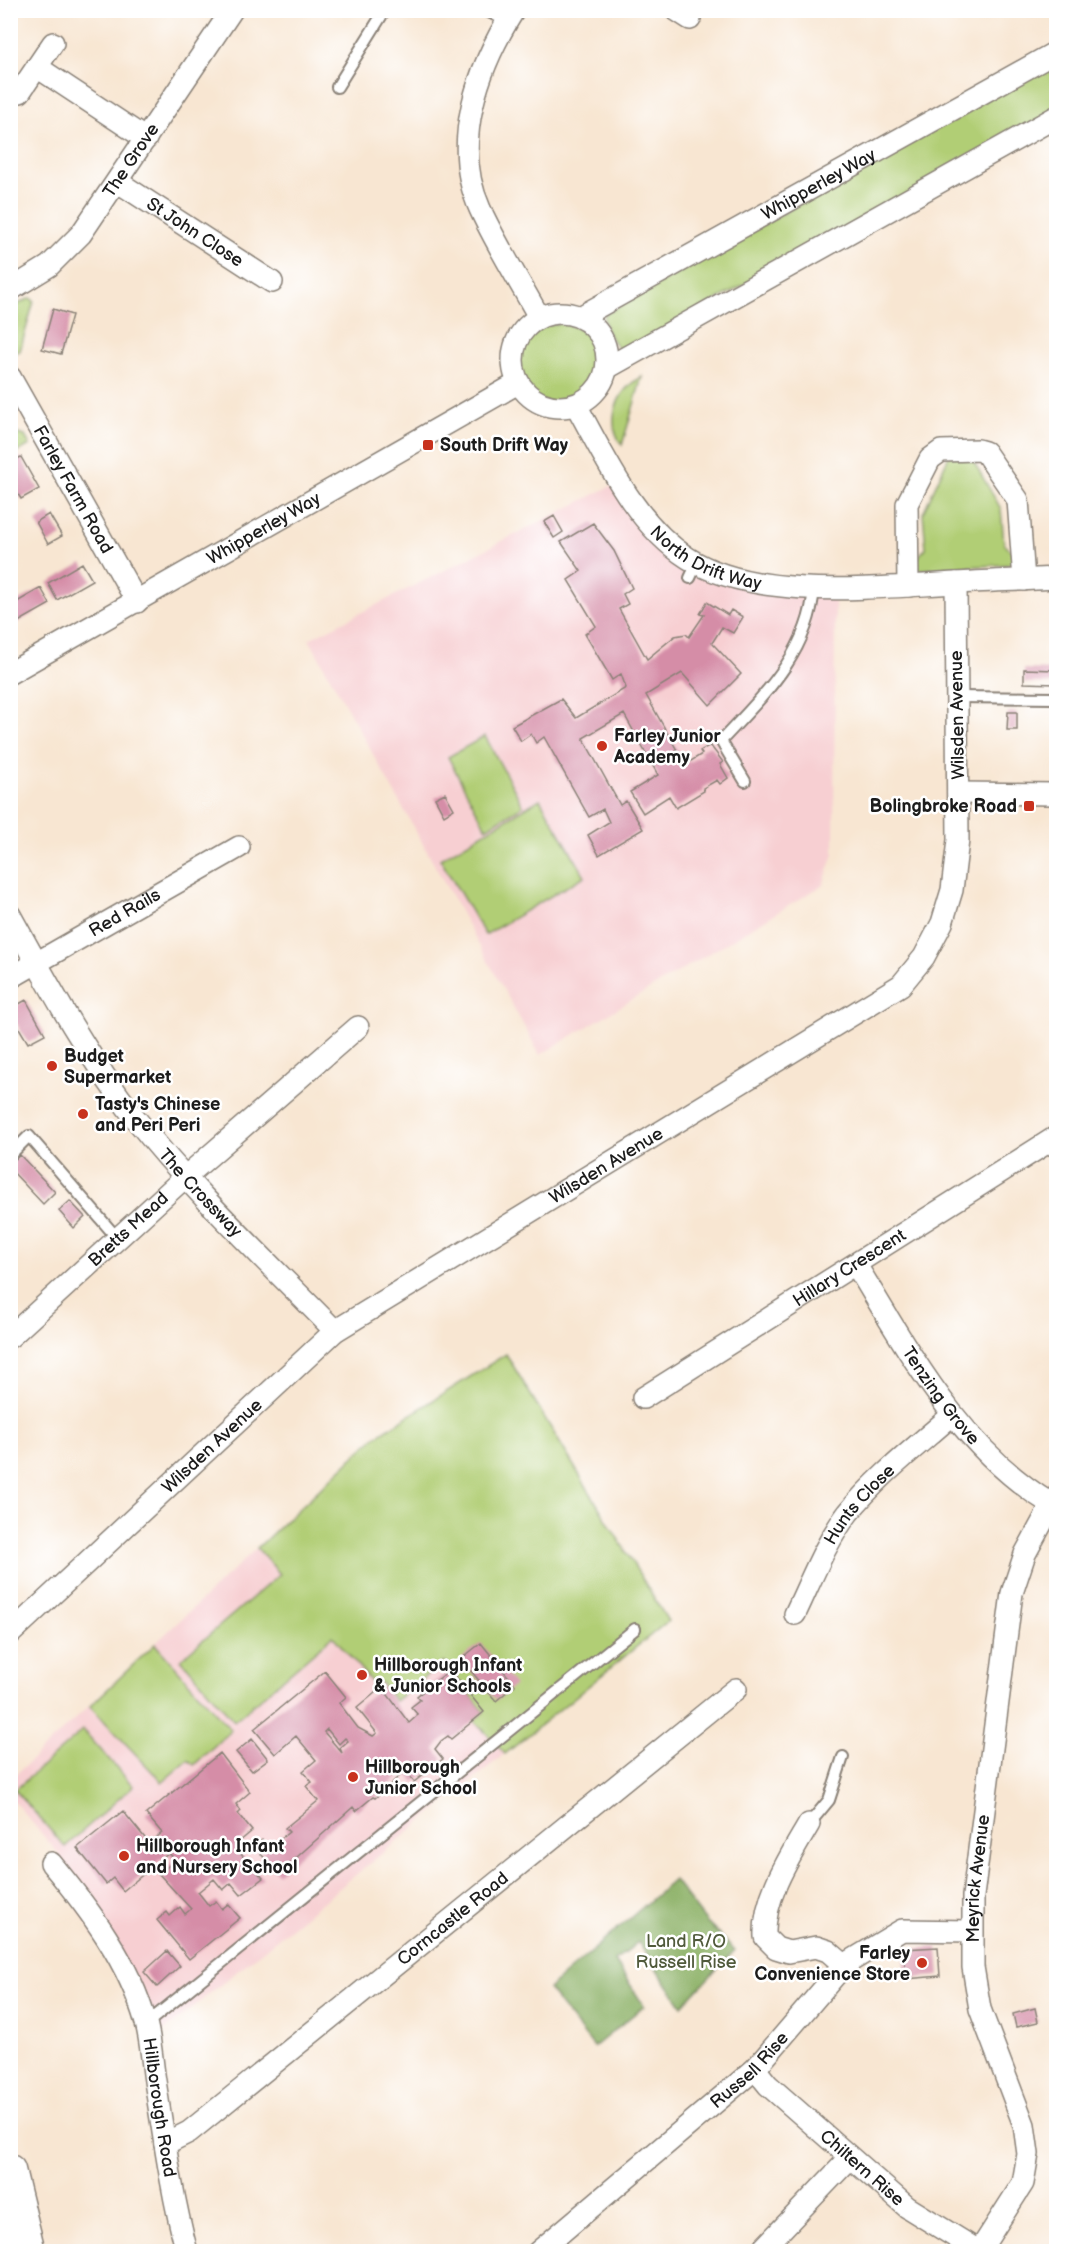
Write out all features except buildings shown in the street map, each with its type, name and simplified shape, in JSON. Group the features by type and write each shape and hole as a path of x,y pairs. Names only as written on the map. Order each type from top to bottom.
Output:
{"main road":[{"path":"10,2170 30,2252"}],"street":[{"name":"The Grove","path":"10,290 49,266 68,249 118,182 232,10"},
{"path":"510,16 482,69 474,100 468,139 471,175 479,208 539,317"},
{"path":"20,92 53,43"},
{"name":"Whipperley Way","path":"580,317 1056,52"},
{"path":"37,67 146,139"},
{"path":"607,368 1056,117"},
{"name":"St John Close","path":"118,182 272,282"},
{"path":"553,313 580,317 593,326 602,338 607,352 607,368 597,391 576,405 563,408 543,405 526,394 518,383 513,369 513,353 517,339 526,326 539,317 553,313"},
{"name":"Farley Farm Road","path":"10,377 18,409 137,602"},
{"name":"Whipperley Way","path":"10,673 518,383"},
{"name":"North Drift Way","path":"576,405 645,520 687,558 694,570 740,580 814,588 908,586 1056,578"},
{"path":"908,586 907,504 930,459 941,451 978,450 985,453 1018,500 1024,580"},
{"name":"Wilsden Avenue","path":"10,1634 335,1331 901,985 924,957 942,923 952,890 958,840 956,583"},
{"path":"958,793 1056,794"},
{"name":"Red Rails","path":"10,978 239,847"},
{"name":"The Crossway","path":"10,915 95,1062 134,1117 184,1178 335,1331"},
{"name":"Bretts Mead","path":"10,1337 184,1178 358,1028"},
{"name":"Hillary Crescent","path":"643,1398 1056,1137"},
{"name":"Tenzing Grove","path":"856,1265 951,1416 1026,1489 1054,1500"},
{"name":"Hunts Close","path":"795,1614 827,1546 848,1514 884,1474 951,1416"},
{"name":"Meyrick Avenue","path":"979,2251 1023,2183 1028,2154 1024,2125 980,2009 973,1967 974,1896 1012,1593 1025,1554 1054,1500"},
{"name":"Corncastle Road","path":"165,2144 189,2132 736,1689"},
{"path":"809,1824 783,1870 765,1923 765,1937 776,1948 789,1952 816,1947 828,1951 844,1965"},
{"name":"Hillborough Road","path":"51,1863 85,1904 123,1967 146,2024 165,2144 187,2252"},
{"name":"Russell Rise","path":"538,2252 755,2069 844,1965 902,1930 972,1931"},
{"name":"Chiltern Rise","path":"755,2069 768,2085 849,2159 907,2207 979,2251"},
{"path":"760,2252 849,2159"}],"lane":[{"path":"336,87 385,10"},
{"path":"485,10 510,16"},
{"path":"745,781 721,741 767,692 783,671 810,616 814,588"},
{"path":"956,697 1056,698"},
{"path":"10,1155 28,1136 118,1239"},
{"path":"146,2024 635,1629"},
{"path":"809,1824 829,1800 843,1757"}],"shaded area":[{"name":"Farley Junior Academy","path":"613,485 671,556 835,597 834,854 823,885 540,1055 309,639"},
{"name":"Hillborough Infant & Junior Schools","path":"506,1354 668,1621 149,2043 146,2024 51,1863 60,1855 11,1798 10,1780 375,1437"}],"green space":[{"path":"1056,59 1056,112 623,352 612,340 605,325 604,315"},
{"path":"30,298 34,301 20,351 14,353 11,346 11,308"},
{"path":"559,324 574,327 587,336 596,349 599,364 596,379 587,392 574,401 559,404 544,401 531,392 522,379 519,364 522,349 531,336 544,327"},
{"path":"642,377 622,445 614,426 616,406 626,389"},
{"path":"11,432 25,436 30,445 11,456"},
{"path":"970,455 1001,509 1004,544 1019,558 1018,564 914,570 913,562 926,548 923,513 949,456"},
{"path":"485,736 523,806 486,828 448,757"},
{"path":"540,799 585,876 485,935 440,859"},
{"path":"506,1354 668,1621 505,1754 474,1720 484,1712 444,1662 395,1701 380,1682 374,1685 333,1636 234,1721 181,1659 280,1574 257,1548 375,1437"},
{"path":"155,1644 231,1730 194,1765 188,1760 162,1782 90,1706"},
{"path":"83,1730 133,1786 65,1847 15,1790"},
{"name":"Land R/O Russell Rise","path":"674,1880 707,1923 735,1950 682,2006 638,1942 615,1961 644,2006 594,2047 548,1989"}],"place":[{"name":"South Drift Way","path":"428,445"},
{"name":"Farley Junior Academy","path":"602,746"},
{"name":"Bolingbroke Road","path":"1029,806"},
{"name":"Budget Supermarket","path":"52,1066"},
{"name":"Tasty's Chinese and Peri Peri","path":"83,1114"},
{"name":"Hillborough Infant & Junior Schools","path":"362,1675"},
{"name":"Hillborough Junior School","path":"353,1777"},
{"name":"Hillborough Infant and Nursery School","path":"124,1856"},
{"name":"Farley Convenience Store","path":"922,1963"}]}
